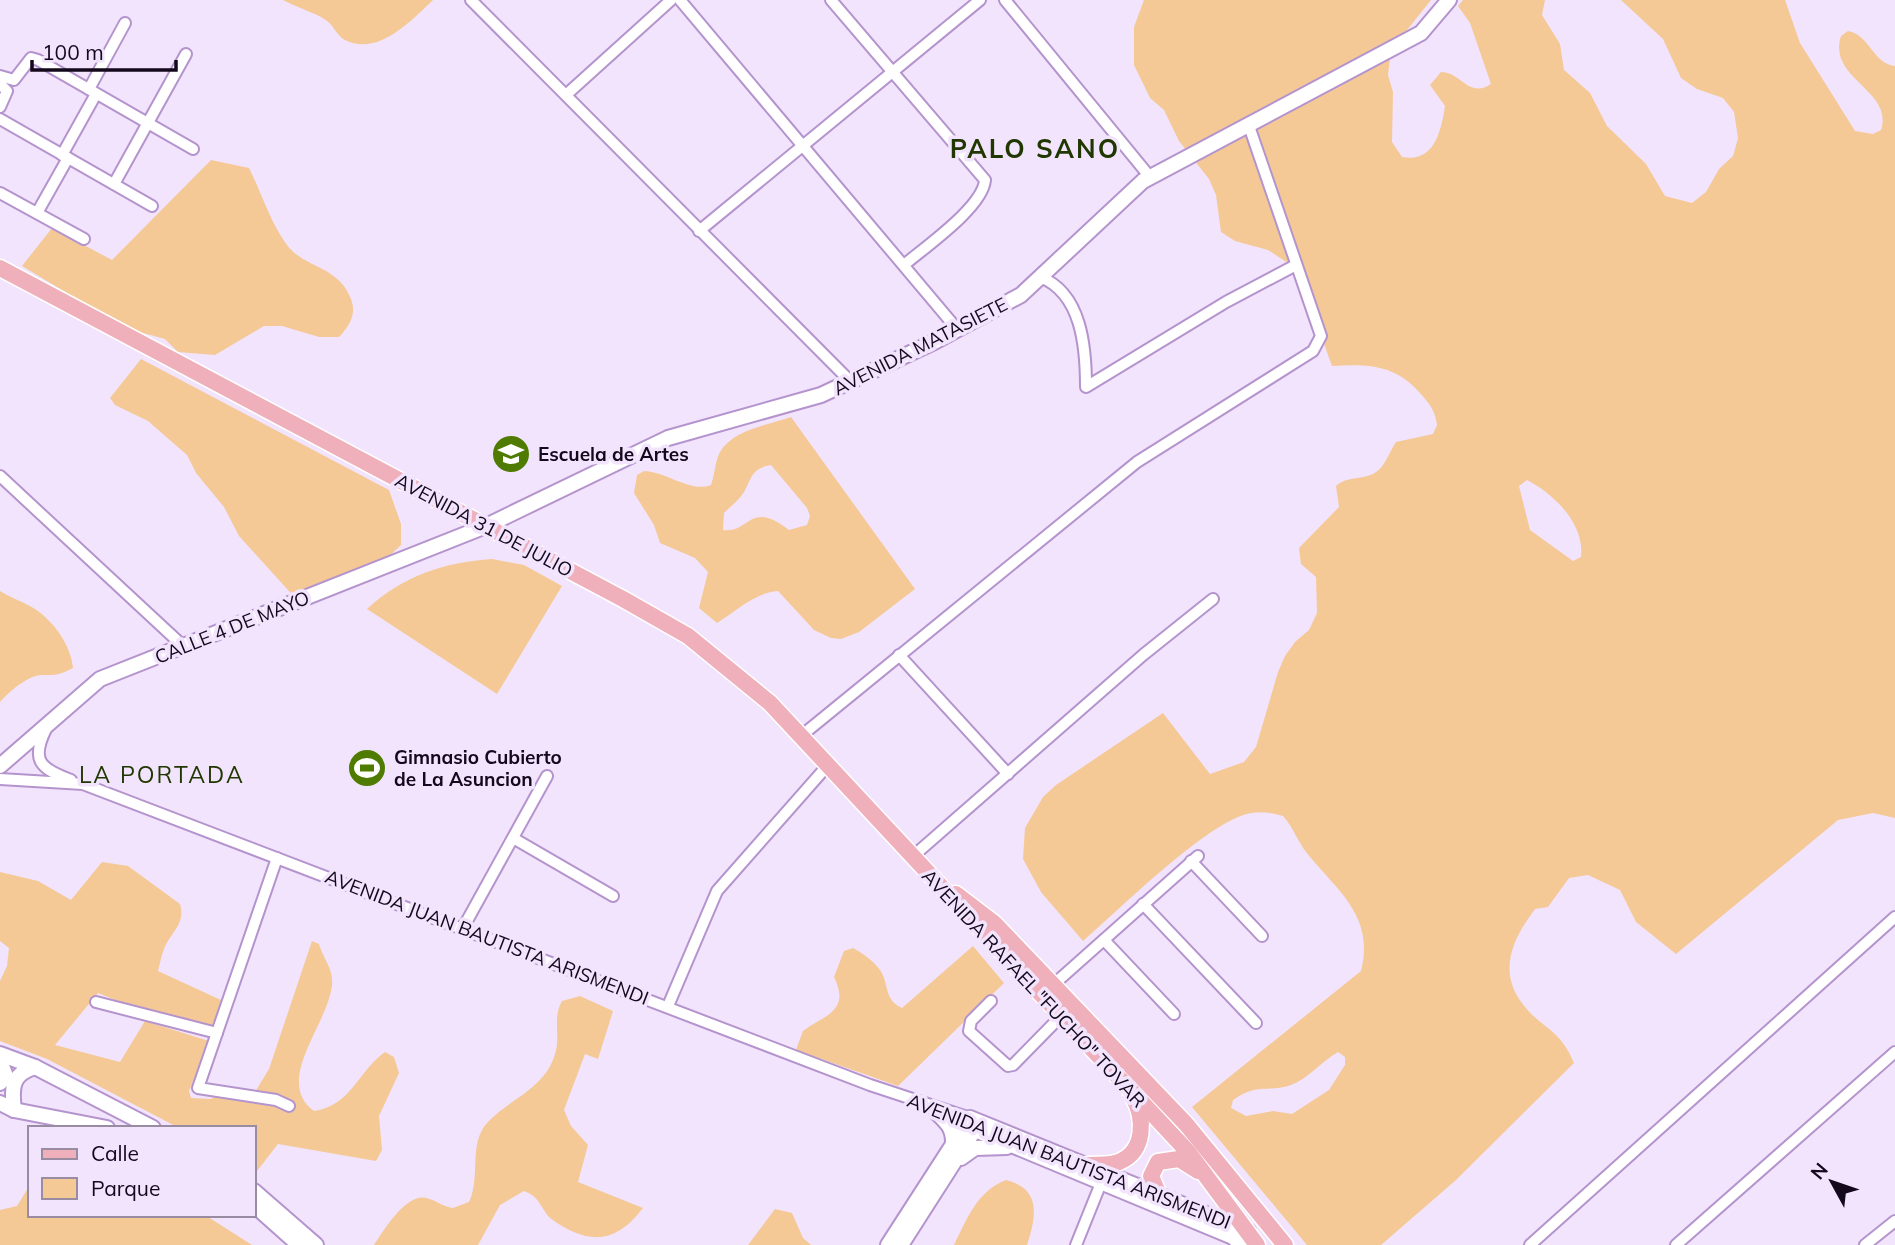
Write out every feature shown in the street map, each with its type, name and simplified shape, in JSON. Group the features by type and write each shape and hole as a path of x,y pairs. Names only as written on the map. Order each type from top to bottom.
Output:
{"main road":[{"name":"AVENIDA 31 DE JULIO","path":"0,268 688,636 754,688 828,765 911,858"},
{"name":"AVENIDA RAFAEL \"FUCHO\" TOVAR","path":"911,858 994,923 1186,1124 1285,1245"},
{"name":"AVENIDA RAFAEL \"FUCHO\" TOVAR","path":"911,858 1127,1086 1211,1180 1242,1241"},
{"path":"1087,1165 1118,1163 1133,1154 1141,1135 1139,1107 1127,1086"},
{"path":"1159,1195 1151,1176 1154,1167 1164,1159 1179,1159 1211,1180"},
{"path":"1242,1241 1278,1245"}],"street":[{"path":"471,0 850,381"},
{"path":"567,94 671,0"},
{"path":"680,0 957,329"},
{"path":"831,0 985,180 984,188 976,202 904,265"},
{"path":"699,231 891,70 980,0"},
{"path":"1005,0 1150,177"},
{"name":"AVENIDA MATASIETE","path":"486,526 668,438 821,395 1021,295 1150,177 1422,33 1449,0"},
{"path":"37,213 125,23"},
{"path":"114,184 186,54"},
{"path":"0,76 14,80 31,58 193,149"},
{"path":"0,84 7,91 0,107"},
{"path":"0,119 152,206"},
{"path":"801,736 1137,462 1313,351 1321,337 1248,123"},
{"path":"0,193 84,239"},
{"path":"1040,277 1064,293 1076,314 1086,361 1087,387 1226,302 1296,265"},
{"path":"0,476 183,646"},
{"name":"CALLE 4 DE MAYO","path":"0,766 100,679 486,526"},
{"path":"911,858 1143,655 1213,599"},
{"path":"899,654 1008,774"},
{"name":"AVENIDA JUAN BAUTISTA ARISMENDI","path":"48,724 37,751 44,768 972,1124 1087,1165 1159,1195 1242,1241"},
{"path":"668,1006 717,891 828,765"},
{"path":"463,928 547,776"},
{"name":"AVENIDA JUAN BAUTISTA ARISMENDI","path":"0,779 83,784"},
{"path":"513,838 613,896"},
{"path":"277,858 198,1088 276,1100 289,1106"},
{"path":"1053,985 1194,858 1262,936"},
{"path":"1143,904 1256,1023"},
{"path":"1530,1245 1895,917"},
{"path":"1104,940 1174,1014"},
{"path":"990,1001 971,1021 969,1031 1008,1066 1013,1065 1061,1016"},
{"path":"96,1002 217,1033"},
{"path":"1676,1245 1895,1052"},
{"path":"0,1054 35,1067 149,1126"},
{"path":"0,1061 6,1076 0,1083"},
{"path":"14,1110 11,1088 22,1071 35,1067"},
{"name":"AVENIDA JUAN BAUTISTA ARISMENDI","path":"890,1092 937,1113 972,1124 1014,1147 1242,1241"},
{"path":"0,1103 14,1110 97,1126"},
{"path":"937,1113 949,1124 954,1134 953,1147"},
{"path":"888,1245 953,1147 972,1124"},
{"path":"901,1245 952,1166 972,1124"},
{"path":"952,1166 975,1148 1014,1147"},
{"path":"1076,1245 1101,1183"},
{"path":"256,1193 316,1245"},
{"path":"256,1207 299,1245"},
{"path":"1865,1245 1895,1221"}],"green space":[{"path":"283,0 433,0 394,34 370,44 357,44 342,38 323,18"},
{"path":"1144,0 1431,0 1391,50 1388,75 1393,92 1392,142 1402,157 1413,158 1429,150 1441,126 1445,106 1430,85 1441,72 1454,76 1471,87 1483,88 1491,84 1470,23 1458,6 1463,0 1545,0 1542,15 1560,44 1564,70 1590,93 1607,126 1646,164 1665,196 1692,203 1706,192 1719,169 1733,156 1738,138 1734,112 1723,98 1697,89 1681,78 1663,39 1621,0 1785,0 1800,43 1855,131 1873,134 1881,130 1882,116 1878,104 1843,63 1839,51 1841,36 1848,31 1855,34 1862,38 1881,60 1895,66 1895,818 1873,813 1838,820 1676,954 1636,922 1620,890 1588,875 1569,878 1548,907 1535,909 1527,920 1515,942 1510,966 1515,991 1522,1003 1556,1035 1574,1063 1456,1180 1381,1245 1307,1245 1192,1107 1361,971 1364,951 1363,934 1358,919 1341,892 1306,852 1283,816 1251,813 1233,819 1212,832 1165,868 1083,941 1041,892 1023,859 1025,828 1043,797 1056,785 1163,713 1210,774 1244,762 1256,747 1285,656 1295,642 1309,630 1317,613 1316,577 1301,564 1299,548 1339,507 1336,486 1373,474 1384,464 1396,442 1433,434 1437,425 1429,403 1400,376 1368,366 1332,366 1297,269 1268,250 1235,241 1221,232 1216,195 1209,179 1179,141 1164,110 1150,98 1134,65 1134,27","holes":["1527,480 1547,493 1566,511 1578,533 1581,557 1573,561 1530,530 1519,486","1338,1052 1345,1057 1345,1065 1329,1090 1292,1114 1273,1111 1246,1116 1231,1108 1233,1100 1249,1091 1283,1087 1298,1082"]},
{"path":"211,160 249,168 287,245 303,259 330,273 345,288 353,305 352,315 339,337 319,337 282,326 264,326 215,355 178,352 165,339 125,328 22,266 52,228 112,260"},
{"path":"141,359 389,490 401,524 401,545 381,564 297,600 239,536 224,507 196,473 187,455 148,421 115,405 110,398"},
{"path":"791,417 915,589 859,632 841,639 831,638 814,630 778,591 754,599 717,623 699,608 708,572 695,558 660,543 654,525 634,493 637,475 644,471 695,486 711,485 718,456 733,438","holes":["771,465 807,508 810,516 807,525 789,530 766,517 758,517 732,530 723,530 724,513 742,495 753,474 765,466"]},
{"path":"492,559 524,565 562,586 497,694 367,609 395,588 425,573 458,563"},
{"path":"0,591 35,609 49,620 69,651 73,668 58,674 31,678 0,702"},
{"path":"102,862 128,866 180,904 181,917 164,949 158,971 223,1001 219,1021 211,1028 140,1010 98,993 55,1045 120,1062 145,1021 209,1041 189,1091 191,1098 211,1099 228,1087 255,1092 269,1069 312,941 319,944 330,969 332,985 322,1017 306,1052 299,1084 303,1099 314,1111 327,1108 346,1095 385,1052 394,1057 399,1073 379,1116 382,1150 376,1161 278,1144 257,1171 256,1126 175,1126 47,1059 0,1041 0,981 7,966 9,948 0,941 0,872 38,881 71,900"},
{"path":"973,946 1004,983 898,1086 796,1050 803,1031 827,1016 837,1005 839,998 834,977 844,951 853,948 875,963 892,1000 902,1008"},
{"path":"580,996 613,1011 598,1059 585,1054 564,1110 571,1126 588,1145 578,1182 643,1208 622,1229 611,1235 588,1236 563,1227 550,1218 536,1199 524,1191 500,1205 478,1245 374,1245 396,1214 411,1201 426,1198 453,1208 469,1202 481,1131 543,1076 555,1054 559,1007 562,1001"},
{"path":"1006,1180 1018,1184 1031,1197 1034,1215 1027,1245 954,1245 980,1199 987,1191"},
{"path":"28,1188 28,1217 208,1217 252,1245 0,1245 0,1210 17,1206"},
{"path":"775,1209 792,1213 803,1238 811,1245 748,1245"}],"place":[{"name":"Escuela de Artes","path":"511,454"},
{"name":"Gimnasio Cubierto de La Asuncion","path":"367,768"}],"district":[{"name":"PALO SANO","path":"1035,149"},
{"name":"LA PORTADA","path":"162,775"}]}
